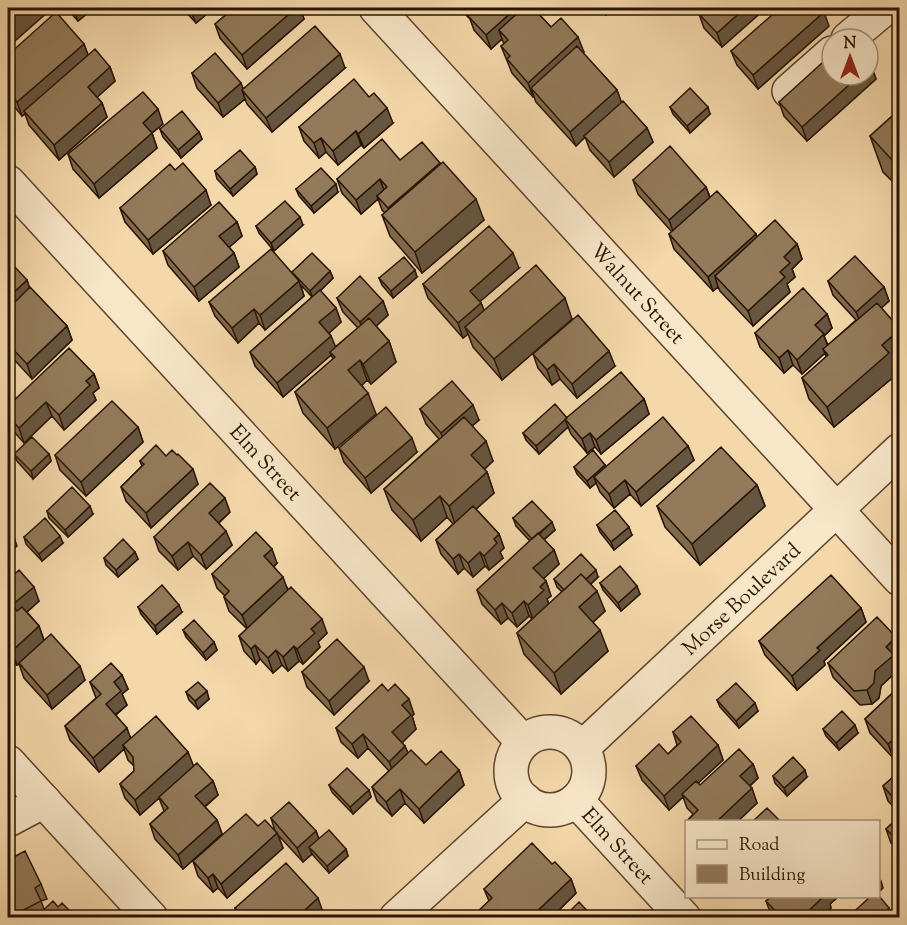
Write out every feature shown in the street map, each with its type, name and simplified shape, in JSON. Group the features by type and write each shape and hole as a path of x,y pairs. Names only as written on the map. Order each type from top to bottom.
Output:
{"street":[{"name":"Walnut Street","path":"376,8 900,579"},
{"path":"862,27 885,8"},
{"path":"789,90 820,63"},
{"name":"Elm Street","path":"8,182 523,742"},
{"name":"Morse Boulevard","path":"582,748 900,450"},
{"path":"547,732 561,733 573,738 582,748 588,760 589,775 585,788 576,800 564,807 551,809 537,807 525,800 514,784 511,765 515,753 523,742 534,735 547,732"},
{"path":"8,762 151,918"},
{"path":"396,918 525,800"},
{"name":"Elm Street","path":"576,800 684,918"},
{"path":"8,820 44,801"}],"building":[{"path":"8,8 22,8 8,20"},
{"path":"234,8 296,8 242,55 215,24"},
{"path":"467,8 516,8 486,35 468,16 472,13"},
{"path":"523,8 533,8 551,27 561,18 578,37 528,83 507,59 510,56 501,46 508,40 499,30"},
{"path":"706,8 745,8 717,33 699,14"},
{"path":"780,8 819,8 824,12 753,75 731,51"},
{"path":"56,12 84,44 17,102 8,91 8,55"},
{"path":"315,26 340,54 266,118 242,90"},
{"path":"577,46 617,90 570,132 531,88"},
{"path":"95,49 110,67 88,87 102,103 54,145 24,111"},
{"path":"215,53 241,83 218,103 192,73"},
{"path":"820,65 820,87 847,87 802,127 779,102"},
{"path":"354,79 369,97 374,93 387,108 358,134 356,131 333,151 321,138 314,143 299,127"},
{"path":"690,88 708,107 687,126 670,107"},
{"path":"143,92 158,109 143,123 152,133 94,184 68,154"},
{"path":"623,101 647,128 609,162 584,136"},
{"path":"900,109 900,153 892,160 870,136"},
{"path":"182,111 199,132 178,150 160,129"},
{"path":"382,139 400,160 422,142 440,163 388,208 377,196 387,187 380,179 356,200 337,179"},
{"path":"670,146 706,187 669,220 633,180"},
{"path":"240,150 255,167 230,189 215,171"},
{"path":"443,162 476,199 415,252 382,215"},
{"path":"183,163 206,190 148,240 120,208 170,164 175,170"},
{"path":"321,168 336,184 311,206 296,189"},
{"path":"717,191 756,234 708,277 669,234"},
{"path":"285,201 300,217 271,243 256,226"},
{"path":"219,202 237,222 219,236 234,253 194,287 163,251"},
{"path":"775,220 797,244 784,257 790,263 780,272 785,277 748,311 715,276"},
{"path":"489,226 513,253 470,291 481,303 458,323 423,284"},
{"path":"271,249 299,281 260,315 254,309 232,328 209,302"},
{"path":"312,253 330,271 310,291 292,272"},
{"path":"855,256 884,287 856,312 828,281"},
{"path":"404,257 415,270 391,291 379,278"},
{"path":"13,265 27,280 8,298 8,270"},
{"path":"536,265 565,298 494,359 465,327"},
{"path":"360,276 383,301 360,322 337,298"},
{"path":"30,287 67,326 27,364 8,344 8,309"},
{"path":"803,288 827,314 815,325 824,334 797,360 788,350 779,358 755,333"},
{"path":"320,290 336,308 319,322 331,336 277,383 250,352"},
{"path":"877,303 900,329 882,345 889,353 827,407 802,378 828,355 823,349"},
{"path":"578,315 609,351 572,384 554,364 547,370 533,354"},
{"path":"369,318 389,341 363,364 360,360 348,370 368,393 327,428 295,392 335,357 330,352"},
{"path":"69,348 94,374 86,381 90,385 59,415 46,402 19,428 8,416 8,406"},
{"path":"621,372 644,399 596,440 590,433 582,439 565,419"},
{"path":"452,381 473,405 441,433 420,409"},
{"path":"8,389 14,396 8,402"},
{"path":"112,401 138,427 81,482 55,455"},
{"path":"555,404 567,418 536,446 523,433"},
{"path":"386,407 412,438 365,478 339,448"},
{"path":"464,417 486,441 471,455 487,472 449,506 440,496 413,520 384,489"},
{"path":"663,417 688,446 636,492 625,480 609,494 594,477"},
{"path":"32,437 49,454 31,471 14,454"},
{"path":"156,445 166,456 172,450 193,469 146,513 121,487 144,464 140,461"},
{"path":"721,447 757,485 692,544 657,506"},
{"path":"593,450 605,465 587,481 574,467"},
{"path":"210,483 225,498 209,513 226,531 201,555 188,542 172,556 154,537"},
{"path":"72,487 90,506 65,530 47,511"},
{"path":"532,501 552,522 532,539 513,518"},
{"path":"473,506 499,534 494,539 497,543 484,556 480,552 468,563 459,554 453,559 436,540"},
{"path":"615,510 629,527 611,542 597,525"},
{"path":"45,518 60,536 39,554 24,537"},
{"path":"256,532 272,549 264,556 283,577 242,615 224,597 229,591 212,574"},
{"path":"538,533 554,550 533,568 546,581 540,587 544,590 528,605 524,601 512,613 502,603 495,610 477,590"},
{"path":"123,539 135,552 116,570 104,558"},
{"path":"581,554 596,570 586,579 581,574 564,590 554,579"},
{"path":"620,566 637,586 618,603 600,583"},
{"path":"19,570 34,587 12,605 17,611 22,607 39,626 12,651 8,646 8,580"},
{"path":"581,574 597,591 579,607 600,630 554,673 517,633"},
{"path":"831,575 861,608 817,648 820,650 792,676 759,641"},
{"path":"162,585 179,605 155,626 138,607"},
{"path":"291,587 322,619 311,629 315,633 297,649 294,646 283,657 276,650 268,658 255,645 251,649 239,636"},
{"path":"877,617 896,637 886,647 894,655 875,671 874,683 867,690 854,691 828,663"},
{"path":"194,620 214,642 203,653 183,630"},
{"path":"51,634 80,666 47,695 19,663"},
{"path":"337,639 364,667 329,701 302,672"},
{"path":"111,663 122,675 114,682 121,691 106,704 127,728 93,758 65,726 101,694 90,682"},
{"path":"198,682 207,691 195,701 186,692"},
{"path":"736,683 755,703 736,721 717,700"},
{"path":"382,684 388,691 395,684 409,699 402,705 411,715 392,732 405,746 389,762 363,734 352,744 336,728"},
{"path":"900,686 900,734 888,744 865,719"},
{"path":"842,711 855,725 836,743 823,729"},
{"path":"156,716 188,752 135,800 120,784 134,771 133,757 123,745"},
{"path":"691,716 718,745 664,796 636,766 659,744 668,754 681,742 673,732"},
{"path":"739,749 753,764 740,776 752,788 718,820 688,820 698,810 682,794 696,781 700,785"},
{"path":"411,750 426,765 441,751 459,770 419,809 400,789 386,802 372,787"},
{"path":"793,757 805,770 784,788 773,776"},
{"path":"197,763 213,781 195,796 217,820 178,855 150,824 168,808 159,797"},
{"path":"347,768 369,790 350,807 329,785"},
{"path":"900,771 900,804 899,804 883,786"},
{"path":"289,802 316,831 297,848 271,818"},
{"path":"767,808 779,820 754,820"},
{"path":"246,814 258,826 265,820 277,833 221,884 213,874 208,878 193,861"},
{"path":"900,816 900,843 886,829"},
{"path":"329,830 346,849 327,866 309,847"},
{"path":"532,843 552,864 555,862 571,879 532,916 528,912 523,918 471,918 492,898 484,889"},
{"path":"25,851 41,884 35,888 41,901 8,918 8,860"},
{"path":"286,863 318,898 296,918 244,918 235,908"},
{"path":"880,897 889,908 879,918 847,918 869,898"},
{"path":"770,898 822,898 801,918 793,918 786,911 781,917 766,901"},
{"path":"53,901 58,907 62,903 77,918 35,918"},
{"path":"579,902 594,918 563,918"}]}
